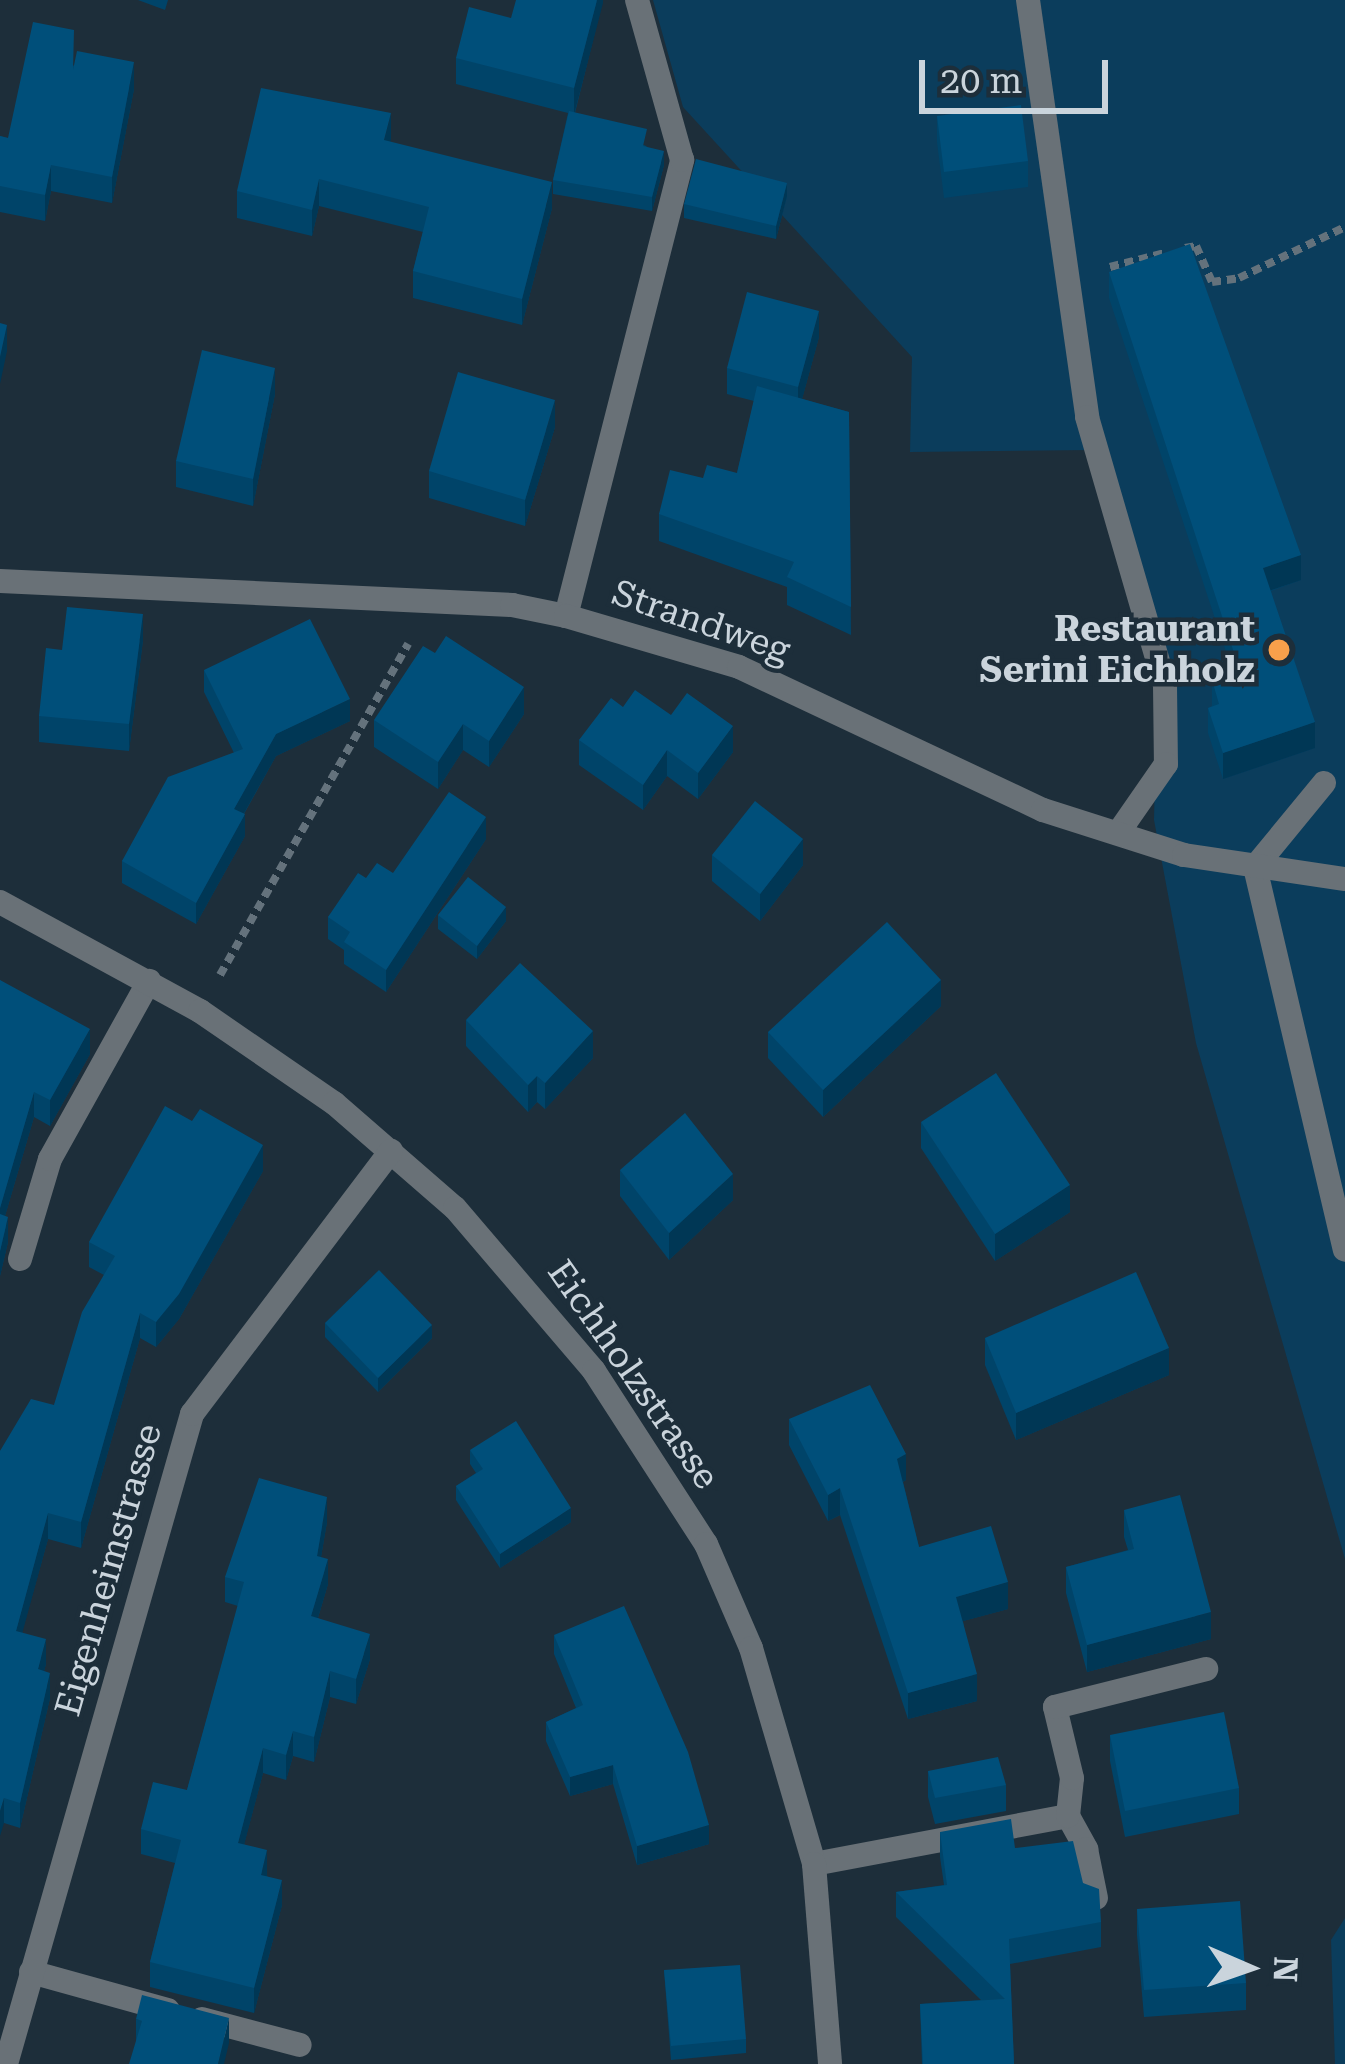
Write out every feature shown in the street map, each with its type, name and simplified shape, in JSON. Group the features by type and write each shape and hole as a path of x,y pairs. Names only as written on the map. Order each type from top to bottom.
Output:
{"street":[{"path":"566,616 682,160 637,0"},
{"path":"1028,0 1066,278 1099,470 1156,633 1168,708 1166,764 1118,833"},
{"name":"Strandweg","path":"0,580 433,601 566,616 739,667 1043,810 1255,867 1345,879"},
{"path":"1324,783 1255,867 1345,1250"},
{"name":"Eichholzstrasse","path":"0,902 148,981 269,1054 391,1151 525,1282 594,1371 706,1544 758,1668 814,1864 830,2064"},
{"path":"20,1259 50,1159 148,981"},
{"name":"Eigenheimstrasse","path":"6,2064 192,1414 391,1151"},
{"path":"1096,1898 1086,1849 1068,1816 1072,1778 1055,1707 1206,1669"},
{"path":"814,1864 1068,1816"},
{"path":"31,1972 300,2045"}],"path":[{"path":"1066,278 1196,246 1212,282 1239,278 1345,227"},
{"path":"200,1011 433,601"}],"shaded area":[{"path":"653,0 1345,0 1345,1559 1196,1043 1154,820 1157,690 1091,450 910,452 912,357 683,107"},
{"path":"1345,1918 1345,2064 1335,2064 1331,1940"}],"building":[{"path":"516,0 597,0 574,88 456,58 469,7 511,18"},
{"path":"33,22 74,30 73,70 77,51 134,62 112,177 51,165 45,195 0,186 0,136 8,138"},
{"path":"261,88 391,113 384,140 552,182 522,299 413,271 429,207 319,179 312,210 237,191"},
{"path":"1021,105 1028,161 944,172 937,116"},
{"path":"569,111 647,129 643,146 664,151 652,197 553,180"},
{"path":"696,159 787,183 776,226 684,204"},
{"path":"1190,244 1301,555 1263,568 1315,722 1223,753 1208,708 1219,704 1212,680 1240,671 1109,272"},
{"path":"747,292 819,311 798,387 727,368"},
{"path":"0,323 7,325 0,357"},
{"path":"202,350 275,368 253,479 176,461"},
{"path":"458,372 555,400 525,500 429,471"},
{"path":"757,386 849,412 851,607 787,577 794,562 659,514 670,470 703,478 707,465 737,473"},
{"path":"67,607 143,614 129,724 39,716 46,648 62,650"},
{"path":"310,619 350,699 276,734 234,809 245,814 196,903 122,861 168,777 243,749 204,670"},
{"path":"446,636 524,687 489,741 463,724 438,762 374,720 423,646 435,653"},
{"path":"635,690 671,715 687,693 733,726 698,773 667,750 643,785 579,740 611,698 623,707"},
{"path":"449,792 486,817 386,970 344,942 350,932 328,917 358,873 366,878 377,863 393,873"},
{"path":"755,801 803,839 760,894 712,855"},
{"path":"468,877 506,907 477,946 438,915"},
{"path":"887,922 941,980 823,1090 768,1032"},
{"path":"520,963 593,1031 545,1083 537,1076 528,1085 466,1020"},
{"path":"0,980 90,1029 50,1100 34,1092 0,1208"},
{"path":"996,1073 1070,1185 995,1234 921,1122"},
{"path":"165,1106 192,1121 200,1109 263,1145 179,1294 156,1322 140,1313 81,1522 48,1513 16,1631 46,1639 38,1669 50,1673 20,1803 4,1798 0,1811 0,1451 31,1399 54,1405 82,1312 115,1256 89,1242"},
{"path":"685,1113 733,1174 669,1233 620,1170"},
{"path":"0,1214 8,1217 0,1251"},
{"path":"379,1270 432,1325 378,1378 325,1323"},
{"path":"1136,1272 1169,1348 1016,1413 985,1338"},
{"path":"870,1385 906,1454 897,1459 919,1547 991,1526 1008,1582 956,1597 977,1674 908,1693 840,1488 828,1495 789,1419"},
{"path":"516,1421 571,1508 500,1554 456,1486 483,1469 470,1450"},
{"path":"259,1478 327,1497 317,1556 328,1559 311,1616 370,1634 356,1679 330,1671 314,1737 293,1731 286,1755 263,1748 238,1843 267,1850 261,1875 282,1880 254,1988 150,1962 181,1840 141,1829 153,1782 187,1790 244,1582 225,1577"},
{"path":"1180,1495 1211,1612 1087,1645 1066,1567 1134,1549 1124,1510"},
{"path":"624,1606 688,1752 709,1825 637,1846 613,1765 570,1777 546,1722 583,1705 554,1635"},
{"path":"1224,1712 1239,1788 1125,1811 1110,1735"},
{"path":"998,1757 1006,1785 935,1798 928,1771"},
{"path":"1011,1819 1015,1848 1073,1841 1083,1883 1099,1889 1101,1922 1009,1939 1014,2064 923,2064 920,2004 1005,1999 896,1892 947,1885 940,1832"},
{"path":"1240,1901 1246,1983 1144,1990 1137,1909"},
{"path":"740,1965 746,2039 671,2046 664,1970"},
{"path":"142,1995 229,2018 218,2064 129,2064 142,2021 136,2019"}],"place":[{"name":"Restaurant Serini Eichholz","path":"1279,650"}]}
